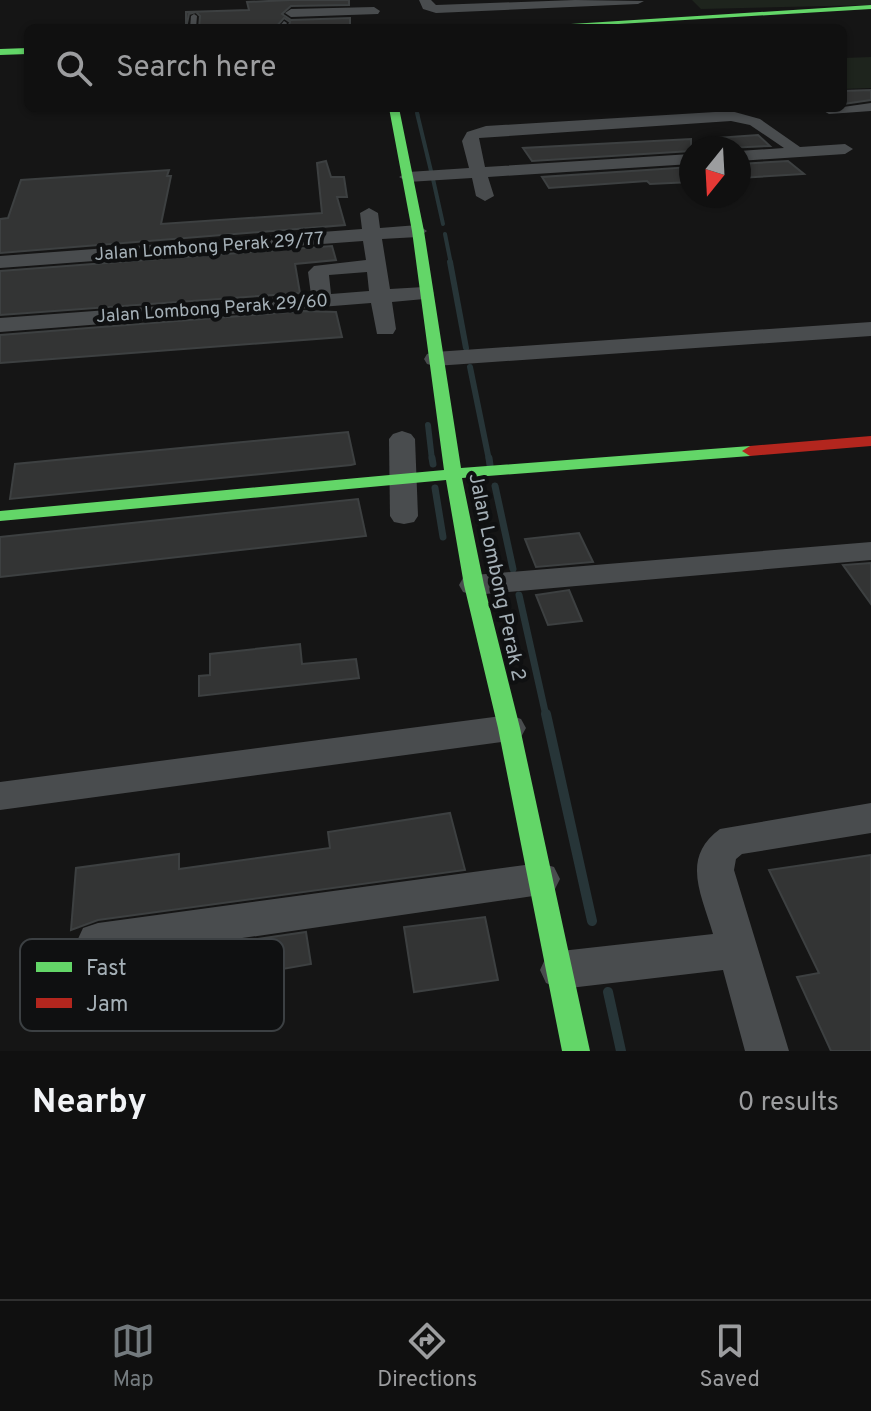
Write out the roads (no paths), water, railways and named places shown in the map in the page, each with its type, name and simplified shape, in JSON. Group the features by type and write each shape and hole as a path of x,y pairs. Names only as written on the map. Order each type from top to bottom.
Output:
{"street":[{"path":"428,4 641,3"},
{"path":"285,21 373,6"},
{"path":"580,24 871,7"},
{"path":"703,24 871,14"},
{"path":"0,52 24,51"},
{"path":"0,60 24,59"},
{"path":"847,109 871,107"},
{"name":"Jalan Lombong Perak 2","path":"395,112 418,231 424,293 474,585 509,728 576,1051"},
{"path":"485,196 470,141 473,135 486,131 731,116 755,122 792,146 793,152"},
{"path":"751,155 845,149"},
{"path":"408,177 679,160"},
{"path":"369,213 385,329"},
{"name":"Jalan Lombong Perak 29/77","path":"0,262 418,231"},
{"path":"322,300 318,272 321,270 377,265"},
{"name":"Jalan Lombong Perak 29/60","path":"0,325 424,293"},
{"path":"435,359 871,329"},
{"path":"402,439 404,516"},
{"path":"0,516 401,478 871,441"},
{"path":"474,585 871,551"},
{"path":"0,796 509,728"},
{"path":"767,1051 715,870 718,851 733,840 871,818"},
{"path":"112,939 540,879"},
{"path":"561,970 737,950"}],"lane":[{"path":"193,24 194,16"}],"waterway":[{"path":"417,113 431,171"},
{"path":"433,179 443,224"},
{"path":"445,234 451,264"},
{"path":"450,262 466,348"},
{"path":"470,367 489,460"},
{"path":"428,425 432,460"},
{"path":"432,458 433,464"},
{"path":"489,458 490,465"},
{"path":"495,486 513,569"},
{"path":"435,488 443,537"},
{"path":"519,595 546,716"},
{"path":"546,714 592,921"},
{"path":"608,992 621,1051"}]}
